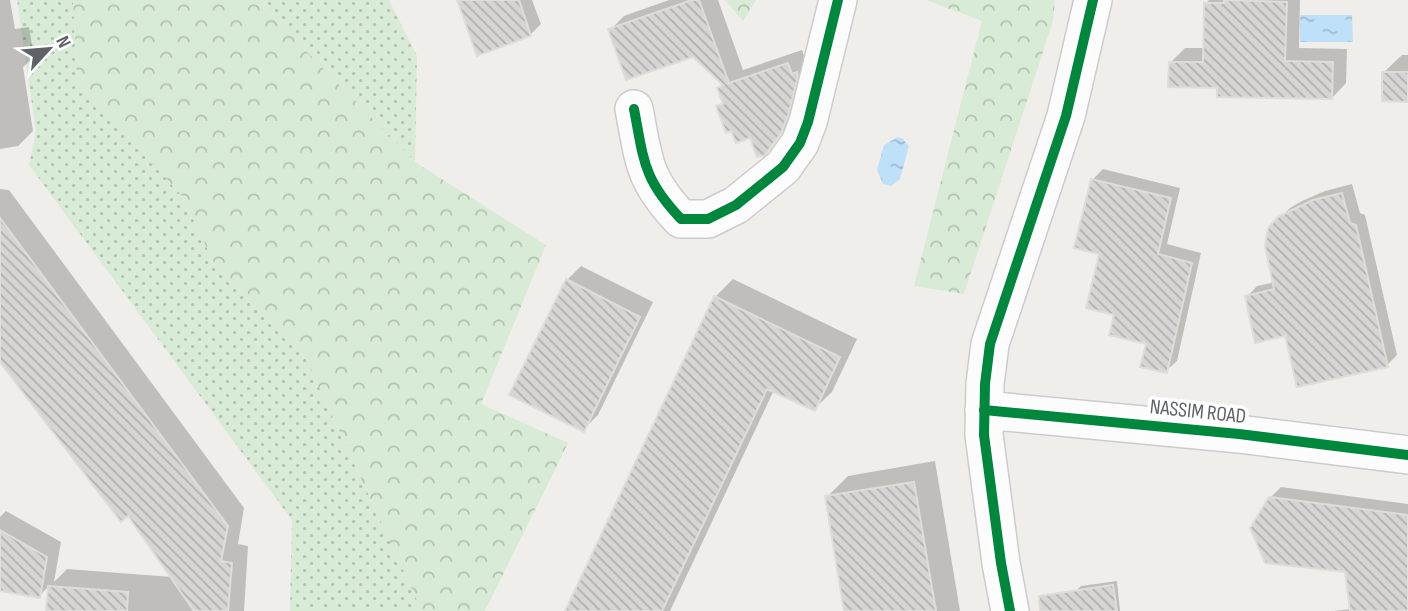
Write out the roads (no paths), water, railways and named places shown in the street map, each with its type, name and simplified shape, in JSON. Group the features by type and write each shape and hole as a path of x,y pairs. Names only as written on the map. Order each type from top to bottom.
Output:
{"street":[{"path":"634,109 646,173 661,198 681,219 708,219 736,205 783,167 800,143 808,122 838,0"},
{"path":"1010,611 986,448 984,411 990,344 1066,116 1093,0"},
{"name":"NASSIM ROAD","path":"984,411 1239,434 1408,455"}],"water":[{"path":"1300,15 1352,15 1353,42 1300,42"},
{"path":"898,137 909,146 900,179 891,186 883,184 877,170 884,145"}]}
